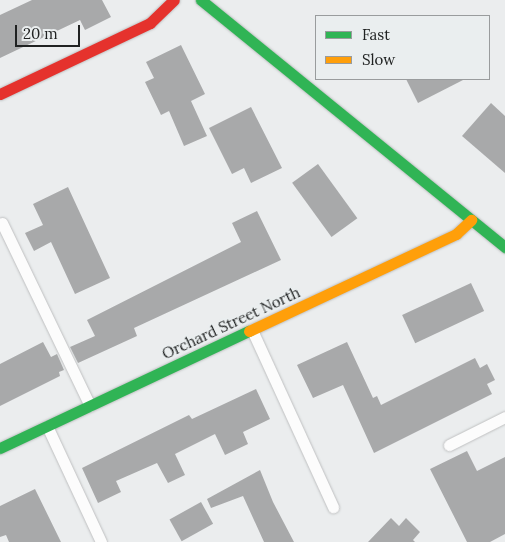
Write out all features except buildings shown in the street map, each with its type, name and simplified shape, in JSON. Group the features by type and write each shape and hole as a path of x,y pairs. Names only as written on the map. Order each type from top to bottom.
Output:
{"street":[{"path":"0,94 150,23 174,0"},
{"path":"201,0 505,247"},
{"name":"Orchard Street North","path":"0,448 456,234 471,220"}],"lane":[{"path":"2,223 90,406"},
{"path":"252,330 333,507"},
{"path":"450,445 505,417"},
{"path":"47,426 101,542"}],"traffic: fast":[{"path":"201,0 505,247"},
{"path":"0,448 249,331"}],"traffic: slow":[{"path":"249,331 456,234 471,220"}],"traffic: jam":[{"path":"0,94 150,23 174,0"}]}
